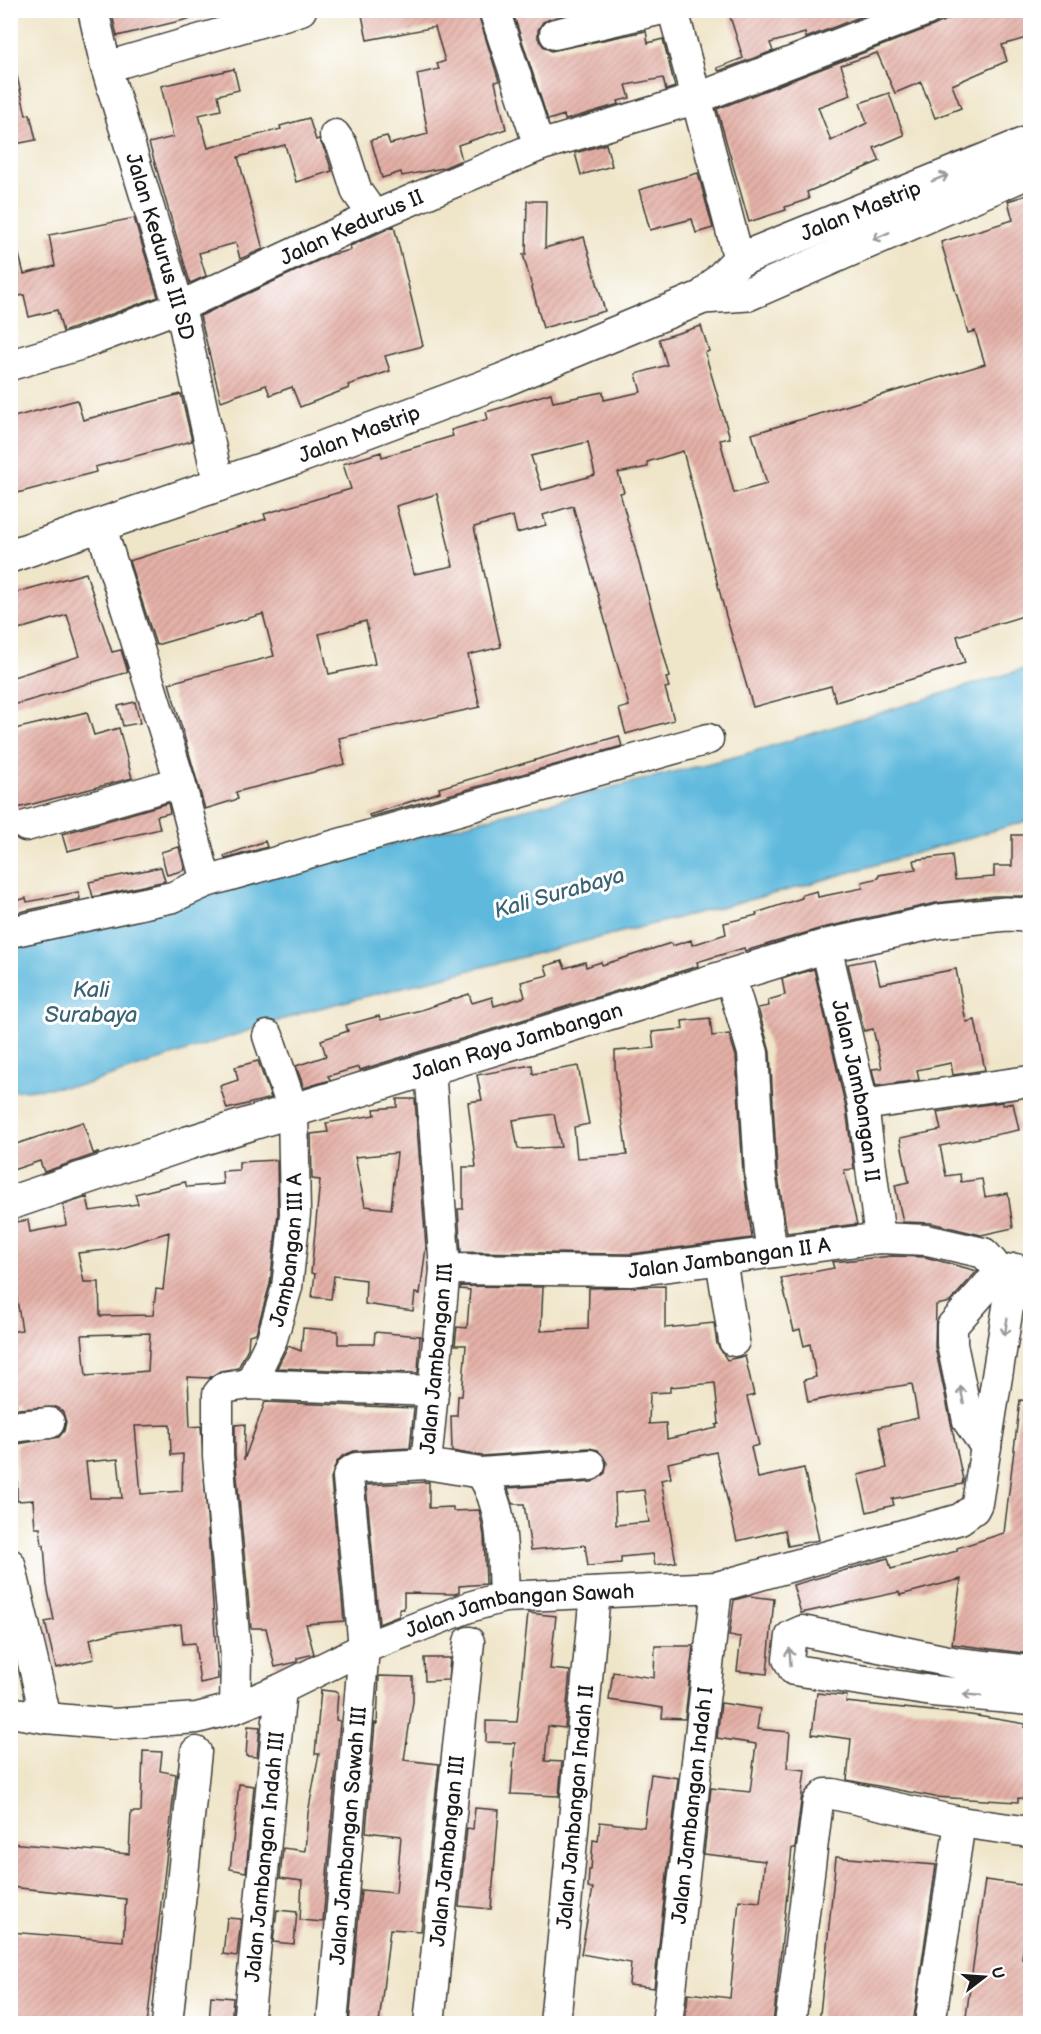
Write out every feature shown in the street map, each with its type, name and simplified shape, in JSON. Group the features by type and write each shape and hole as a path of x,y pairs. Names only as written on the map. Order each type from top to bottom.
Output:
{"main road":[{"name":"Jalan Mastrip","path":"703,297 739,260 1030,142"},
{"name":"Jalan Mastrip","path":"10,556 219,486 503,380 703,297 748,294 1030,171"},
{"name":"Jalan Raya Jambangan","path":"10,1203 188,1143 826,946 940,921 1006,914 1030,915"}],"street":[{"name":"Jalan Kedurus III SD","path":"93,10 106,67 179,307 219,486"},
{"path":"106,67 301,10"},
{"path":"494,10 538,146"},
{"path":"555,34 659,10"},
{"path":"673,10 739,260"},
{"name":"Jalan Kedurus II","path":"10,364 79,345 179,307 374,216 538,146 695,99 927,10"},
{"path":"335,135 342,145 357,192 374,216"},
{"path":"101,526 180,782 206,882"},
{"path":"10,932 173,897 206,882 708,739"},
{"path":"26,826 180,782"},
{"name":"Jalan Jambangan II","path":"826,946 863,1105 880,1238"},
{"path":"730,976 753,1053 760,1172 772,1252"},
{"name":"Jambangan III A","path":"250,1384 272,1339 288,1287 295,1214 293,1110 268,1036"},
{"name":"Jalan Jambangan III","path":"364,1648 348,1477 356,1468 426,1464 445,1269 430,1069"},
{"path":"863,1105 1030,1081"},
{"name":"Jalan Jambangan II A","path":"445,1269 632,1271 880,1238 927,1240 984,1253 993,1263 1014,1271"},
{"path":"721,1259 734,1341"},
{"path":"986,1447 968,1421 952,1344 952,1326 979,1293 1014,1271"},
{"name":"Jalan Jambangan Sawah","path":"10,1712 46,1719 114,1724 168,1722 235,1708 281,1689 364,1648 469,1607 504,1597 717,1587 960,1519 974,1509 977,1503 1014,1271"},
{"path":"235,1708 236,1657 218,1456 218,1394 223,1388 250,1384 433,1391"},
{"path":"10,1427 48,1423"},
{"path":"426,1464 481,1473 590,1465"},
{"path":"481,1473 487,1481 499,1518 504,1597"},
{"path":"10,1564 46,1719"},
{"name":"Jalan Jambangan Indah I","path":"667,2024 717,1587"},
{"name":"Jalan Jambangan Indah II","path":"555,2024 595,1593"},
{"path":"1030,1671 957,1663 802,1631 791,1636 788,1659 794,1670 932,1691 1030,1700"},
{"name":"Jalan Jambangan III","path":"429,2024 469,1642"},
{"name":"Jalan Jambangan Sawah III","path":"332,2024 364,1648"},
{"name":"Jalan Jambangan Indah III","path":"248,2024 281,1689"},
{"path":"166,2024 196,1752"},
{"path":"789,2024 818,1802 821,1797 833,1794 960,1822 1029,1832"},
{"path":"930,2024 960,1822"}],"water":[{"name":"Kali Surabaya","path":"1030,667 1030,820 792,889 308,1011 84,1085 11,1091 10,941 164,906 485,819 742,755"}],"building":[{"path":"111,10 200,10 201,16 117,36"},
{"path":"361,10 477,10 499,81 495,82 506,129 458,145 462,160 443,168 402,176 401,172 382,178 371,140 387,136 390,144 428,134 417,74 439,69 437,64 445,61 435,27 367,40"},
{"path":"512,10 580,10 543,22 538,30 538,38 543,46 551,51 646,31 648,43 663,39 675,87 666,90 663,78 626,85 630,98 618,101 619,104 565,120 564,115 548,120"},
{"path":"728,10 753,10 755,16 775,10 878,10 806,38 805,33 770,43 773,51 719,71 717,68 743,58"},
{"path":"953,10 1030,10 1030,37 1002,45 1007,61 952,85 961,108 935,118 921,82 895,93 877,53 841,65 851,95 818,107 831,141 867,123 860,103 889,93 904,135 874,148 880,161 807,192 809,199 785,207 786,210 749,222 717,109 933,26 955,16"},
{"path":"234,69 239,90 218,95 221,110 199,115 208,148 281,129 280,126 309,118 316,140 319,139 332,171 296,182 285,145 238,157 263,249 240,259 236,243 199,253 206,276 190,283 149,143 173,137 161,86"},
{"path":"10,76 17,76 26,115 30,114 36,140 10,145"},
{"path":"606,144 612,166 581,175 575,153"},
{"path":"698,173 713,228 696,233 692,219 650,230 639,190"},
{"path":"1030,194 1030,614 957,636 965,663 836,702 831,686 753,707 726,616 683,451 647,462 648,467 618,473 624,492 620,493 670,677 666,678 669,687 665,688 674,720 626,734 619,709 629,706 573,506 543,515 546,525 517,533 513,516 474,527 501,647 468,655 480,707 339,738 345,764 236,792 238,799 205,809 169,683 274,656 263,614 156,645 129,561 266,519 264,514 351,489 343,464 381,452 382,457 453,436 451,430 488,419 486,412 551,393 553,402 603,392 604,400 641,392 636,374 667,365 659,339 701,326 709,351 705,353 730,438 720,440 734,493 767,484 752,434 985,364 975,331 968,333 941,242 1013,220 1008,201","holes":["588,442 595,475 542,490 531,456","437,494 453,566 414,574 396,506","366,621 375,664 329,674 319,634"]},
{"path":"527,201 546,201 545,248 584,237 605,311 543,328 523,254 526,254"},
{"path":"134,218 158,297 63,332 57,310 29,317 24,295 10,298 10,244 16,243 24,274 55,266 49,235"},
{"path":"394,226 423,346 385,356 390,371 348,385 349,388 300,407 292,387 270,395 266,385 221,401 200,316 330,255 351,250 350,246"},
{"path":"181,394 192,441 95,467 96,472 10,495 10,418 77,400 83,420"},
{"path":"86,573 112,652 121,650 128,672 10,706 10,678 80,656 67,615 16,630 10,613 10,594"},
{"path":"135,702 140,723 123,726 118,706"},
{"path":"87,712 94,735 119,728 132,778 10,810 10,730"},
{"path":"619,736 622,746 370,817 369,815 440,792 439,788"},
{"path":"168,803 170,813 157,816 160,829 67,851 62,834"},
{"path":"1012,835 1030,835 1030,896 994,896 936,903 822,928 745,951 744,948 697,962 698,966 360,1070 359,1067 328,1076 330,1080 304,1088 296,1066 326,1056 321,1040 348,1031 346,1025 379,1016 381,1020 421,1010 469,994 472,1003 492,997 494,1006 525,997 521,982 548,975 545,966 562,961 565,968 585,962 586,967 601,962 602,965 671,943 672,946 691,940 692,945 726,934 724,923 757,915 756,913 802,898 802,895 817,891 818,897 863,888 862,882 879,878 879,875 916,869 914,860 952,855 955,880 994,877 994,866 1012,866"},
{"path":"265,841 267,847 225,859 224,856"},
{"path":"179,847 185,870 167,875 161,852"},
{"path":"161,867 165,881 93,897 89,882"},
{"path":"79,892 80,899 10,914 10,903 26,898 27,902"},
{"path":"874,959 880,984 956,969 966,1022 975,1020 985,1070 953,1075 951,1063 917,1070 919,1080 876,1086 872,1069 882,1068 873,1029 864,1031 848,964"},
{"path":"814,969 846,1108 854,1169 844,1170 857,1224 787,1233 777,1170 770,1052 758,1008 769,1006 768,1000 785,995 782,979"},
{"path":"710,1018 712,1036 729,1034 736,1056 743,1173 752,1238 631,1254 461,1252 458,1209 463,1209 463,1167 476,1167 468,1102 482,1100 477,1075 532,1065 533,1074 578,1066 589,1124 574,1127 577,1158 627,1155 615,1068 615,1051 654,1048 652,1032 683,1029 682,1021","holes":["554,1114 561,1147 518,1149 513,1120"]},
{"path":"258,1061 271,1098 227,1109 220,1086 238,1080 235,1067"},
{"path":"397,1099 415,1099 426,1247 420,1294 415,1293 413,1311 365,1304 366,1280 334,1276 331,1299 312,1297 315,1274 311,1273 320,1180 312,1179 311,1134 328,1132 326,1123 375,1115 374,1109 397,1107","holes":["397,1153 391,1209 365,1206 355,1157"]},
{"path":"1002,1102 1002,1105 1013,1103 1019,1130 940,1146 946,1176 960,1174 961,1182 982,1179 985,1197 1008,1193 1013,1228 981,1235 931,1223 903,1222 895,1185 909,1182 900,1138 941,1130 937,1112"},
{"path":"83,1122 93,1153 99,1153 44,1172 40,1161 10,1171 10,1146"},
{"path":"277,1160 278,1213 270,1284 256,1333 249,1335 248,1348 238,1368 220,1371 209,1378 188,1377 190,1427 201,1426 218,1679 200,1683 195,1643 183,1644 181,1624 116,1632 90,1639 94,1659 56,1668 45,1622 54,1620 47,1585 44,1545 42,1545 40,1528 35,1528 33,1500 17,1501 17,1444 59,1437 64,1431 66,1422 63,1412 56,1407 16,1409 16,1403 10,1404 10,1332 22,1330 16,1294 10,1295 10,1223 28,1220 30,1232 66,1225 63,1205 87,1197 90,1211 138,1204 135,1194 185,1182 187,1187 223,1184 222,1171 239,1170 239,1162","holes":["169,1232 163,1290 156,1289 153,1315 100,1316 99,1282 84,1282 78,1253 115,1249","150,1333 148,1371 86,1376 82,1335","170,1425 171,1455 183,1454 182,1491 141,1494 135,1426","118,1459 122,1498 90,1498 86,1462"]},
{"path":"892,1256 925,1257 977,1271 950,1302 936,1305 935,1347 963,1480 962,1484 892,1499 894,1505 867,1512 858,1475 887,1468 879,1427 918,1418 912,1384 808,1402 804,1380 816,1377 810,1344 804,1346 800,1329 794,1331 781,1278 834,1268 832,1262"},
{"path":"461,1286 543,1287 541,1331 588,1329 589,1288 665,1286 665,1328 714,1323 717,1344 727,1360 745,1356 754,1395 747,1397 759,1445 751,1447 758,1478 804,1468 819,1540 788,1546 785,1530 737,1541 716,1452 668,1463 671,1478 661,1480 676,1562 655,1565 653,1554 621,1557 621,1563 588,1566 585,1545 531,1550 524,1504 513,1504 508,1488 592,1482 605,1473 607,1463 598,1450 589,1448 482,1456 452,1451 451,1416 457,1416 458,1396 462,1396 466,1345 455,1345 457,1327 467,1328 470,1290 460,1289","holes":["715,1383 719,1424 716,1425 717,1428 667,1439 666,1423 649,1424 650,1393 670,1392 670,1387","644,1490 649,1522 616,1525 615,1493"]},
{"path":"303,1328 338,1331 338,1344 374,1344 375,1332 420,1336 418,1373 277,1368 288,1346 301,1351"},
{"path":"1020,1400 1030,1401 1030,1654 952,1644 961,1579 900,1595 899,1592 801,1613 793,1585 888,1558 891,1569 957,1551 957,1548 1004,1533"},
{"path":"265,1402 414,1408 410,1448 354,1451 342,1456 336,1463 331,1479 344,1621 306,1624 314,1654 297,1658 297,1662 275,1667 266,1628 251,1628 235,1455 235,1425 245,1424 244,1460"},
{"path":"429,1482 429,1508 453,1507 453,1511 479,1510 484,1535 486,1584 459,1586 459,1592 455,1594 404,1593 404,1609 399,1609 399,1616 379,1624 366,1485"},
{"path":"749,1596 774,1599 767,1674 737,1671 741,1637 729,1636 734,1600"},
{"path":"528,1613 556,1616 550,1669 570,1671 565,1728 548,1726 545,1761 562,1762 559,1796 511,1794 515,1743 486,1742 486,1721 517,1722"},
{"path":"655,1646 693,1646 685,1719 662,1718 663,1708 609,1700 613,1672 654,1678"},
{"path":"424,1658 450,1658 448,1680 425,1681"},
{"path":"379,1676 413,1677 413,1701 404,1760 439,1764 421,1931 390,1929 379,2024 349,2024 361,1890 396,1893 401,1836 366,1832 375,1723 377,1724"},
{"path":"321,1690 338,1692 336,1720 340,1721 323,1922 300,1920 302,1881 280,1878 283,1848 305,1851 308,1813 319,1754 315,1754"},
{"path":"817,1693 847,1696 846,1702 971,1715 1026,1724 1025,1727 1030,1727 1030,1799 1018,1798 1018,1802 935,1797 847,1780 851,1739 812,1734"},
{"path":"721,1703 760,1709 757,1729 790,1732 787,1768 805,1770 795,1848 792,1848 773,2024 685,2024 688,1993 730,1998 739,1900 760,1902 765,1861 704,1854 711,1788 750,1792 756,1744 717,1738"},
{"path":"248,1726 260,1727 257,1757 246,1756"},
{"path":"143,1751 162,1752 160,1771 176,1774 147,2024 41,2024 10,2021 10,1932 123,1941 126,1899 10,1887 10,1843 129,1854 131,1812 141,1812"},
{"path":"651,1774 678,1778 654,1988 629,1985 631,1963 581,1954 593,1888 588,1888 593,1840 598,1841 600,1822 644,1827"},
{"path":"239,1784 254,1786 246,1872 230,1869"},
{"path":"475,1808 499,1810 491,1909 459,1906 467,1828 473,1829"},
{"path":"836,1857 936,1865 913,2024 819,2024"},
{"path":"985,1880 1030,1886 1022,1959 1030,1960 1030,2024 965,2024"},
{"path":"277,1910 297,1912 294,1944 273,1942"},
{"path":"227,1918 241,1919 237,1956 223,1954"},
{"path":"211,1996 233,1998 231,2024 209,2024"}]}
